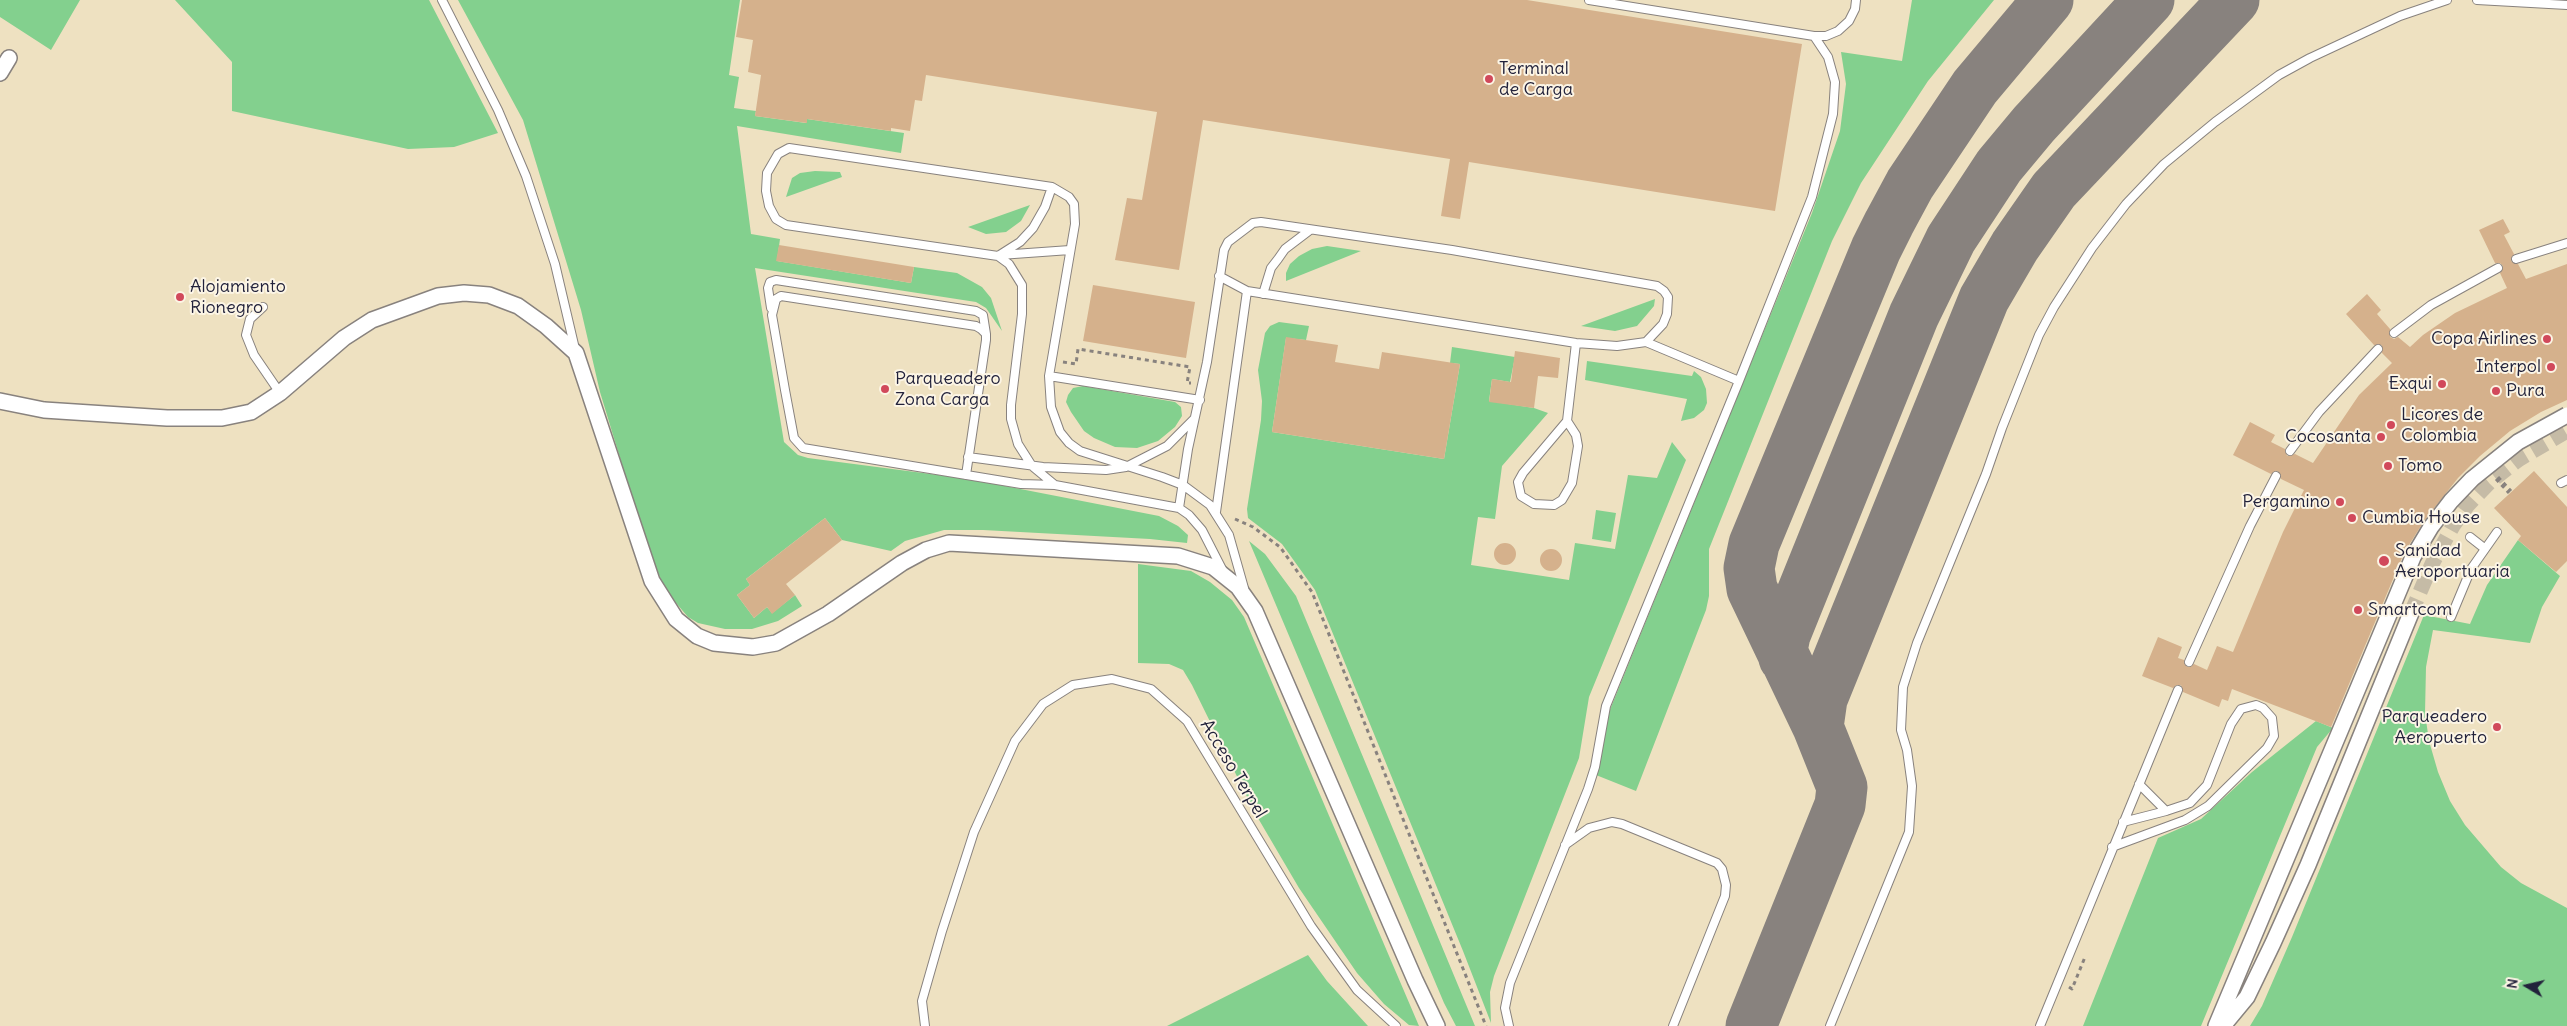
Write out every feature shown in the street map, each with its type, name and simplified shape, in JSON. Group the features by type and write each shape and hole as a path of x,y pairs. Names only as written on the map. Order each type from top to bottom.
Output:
{"street":[{"path":"0,74 9,58"},
{"path":"0,401 44,410 167,418 222,418 251,412 280,393 344,338 372,320 438,296 464,293 489,295 518,306 546,326 576,353 652,581 676,619 697,636 714,643 753,647 776,643 828,614 902,563 926,550 950,543 1178,556 1214,567 1246,596 1264,630 1415,980 1438,1026"},
{"path":"2216,1026 2413,557 2431,527 2451,501 2488,466 2518,442 2567,415"},
{"path":"2223,1026 2247,997 2273,943 2308,865 2411,613"}],"lane":[{"path":"442,0 498,110 526,176 555,264 576,353"},
{"path":"1589,0 1814,36 1826,36 1838,31 1849,21 1855,9 1856,0"},
{"path":"1830,1026 1909,832 1912,786 1902,730 1903,687 1917,643 1986,474 2002,428 2039,335 2054,307 2092,248 2126,204 2164,164 2215,122 2279,75 2310,58 2400,16 2447,0"},
{"path":"2477,0 2567,6"},
{"path":"1510,1026 1505,1008 1510,983 1595,767 1606,706 1740,381 1812,197 1833,114 1835,82 1828,57 1814,36"},
{"path":"1070,250 998,256 786,225 776,219 769,206 766,191 767,173 771,163 778,154 789,148 1052,187 1062,191 1074,204 1075,224 1048,376 1051,406 1060,432 1069,444 1080,451 1126,467 1162,476 1196,494 1216,512 1229,535 1246,596"},
{"path":"998,256 1020,242 1033,228 1045,207 1052,187"},
{"path":"1178,508 1203,384 1224,250 1228,242 1252,222 1452,250 1657,286 1664,290 1668,298 1667,314 1663,324 1646,342"},
{"path":"1263,294 1271,268 1282,254 1310,230"},
{"path":"2516,259 2567,243"},
{"path":"998,256 1017,274 1022,285 1022,314 1010,404 1011,418 1018,444 1032,466 1055,485"},
{"path":"2394,333 2431,305 2498,268"},
{"path":"1219,276 1247,291 1576,343 1617,346 1646,342 1740,381"},
{"path":"966,475 986,334 983,315 976,311 776,280 770,282 768,288 772,315 794,438 797,444 809,450 1021,484 1055,485 1178,508 1189,515 1202,530 1226,577"},
{"path":"1216,512 1247,291"},
{"path":"772,315 773,303 781,296 976,326 986,334"},
{"path":"264,307 250,319 246,335 254,354 280,393"},
{"path":"1567,421 1576,435 1578,446 1576,470 1568,492 1554,504 1543,506 1527,502 1518,490 1523,473 1567,421 1576,343"},
{"path":"2290,451 2320,412 2378,349"},
{"path":"1048,376 1200,400"},
{"path":"968,457 1032,466 1106,470 1126,467 1167,446 1195,418"},
{"path":"2189,662 2250,526 2276,476"},
{"path":"2451,616 2471,569 2497,532"},
{"path":"2470,537 2484,548"},
{"name":"Acceso Terpel","path":"925,1026 922,1001 942,931 974,832 1015,741 1043,704 1073,685 1112,679 1151,689 1188,721 1311,926 1358,990 1396,1026"},
{"path":"2040,1026 2178,690"},
{"path":"2112,847 2185,820 2208,806 2272,742 2275,725 2268,712 2256,705 2241,709 2232,724 2201,793 2190,803 2123,822"},
{"path":"2139,784 2166,811"},
{"path":"1564,846 1589,828 1612,822 1622,824 1717,863 1722,869 1726,885 1725,896 1673,1026"}],"path":[{"path":"1050,360 1076,364 1078,349 1190,367 1187,382 1203,384"},
{"path":"1216,512 1253,527 1280,547 1312,592 1486,1026"},
{"path":"2058,983 2072,989 2086,953"}],"green space":[{"path":"0,0 80,0 51,50 0,17"},
{"path":"175,0 429,0 498,133 454,147 408,149 232,111 232,62"},
{"path":"458,0 740,0 729,75 739,77 734,108 756,111 755,116 806,123 807,119 904,133 901,153 737,126 751,234 780,239 777,261 911,283 914,267 957,273 982,287 991,298 1002,331 986,308 976,302 755,268 784,442 798,455 808,458 969,479 1159,516 1178,526 1188,535 1187,543 1150,539 983,530 944,530 905,541 891,551 842,540 825,518 746,579 750,585 737,595 754,618 767,607 772,613 795,595 802,606 778,621 752,629 725,629 698,623 688,617 665,590 644,537 600,392 581,310 523,120"},
{"path":"1912,0 1994,0 1928,81 1861,183 1832,241 1709,549 1709,596 1706,610 1636,791 1596,775 1609,712 1812,213 1840,131 1846,84 1841,52 1902,61"},
{"path":"815,171 840,172 842,177 786,197 792,178 800,173"},
{"path":"1030,205 1021,221 1006,232 986,234 968,227"},
{"path":"1327,246 1361,251 1286,281 1286,273 1290,264 1299,256 1312,249"},
{"path":"1655,299 1654,306 1637,326 1615,331 1581,326"},
{"path":"1279,322 1309,326 1306,340 1286,338 1272,432 1444,459 1460,364 1450,363 1452,347 1515,357 1510,382 1492,379 1489,401 1534,408 1548,413 1502,466 1495,519 1478,517 1471,565 1569,580 1575,543 1615,549 1628,475 1657,478 1672,442 1686,460 1589,697 1579,758 1494,976 1490,992 1491,1023 1315,590 1282,544 1248,518 1247,509 1261,420 1262,401 1258,370 1265,333 1270,326"},
{"path":"1587,361 1692,376 1694,371 1701,377 1706,389 1707,403 1704,410 1694,418 1681,421 1687,399 1585,380"},
{"path":"1083,386 1175,402 1181,407 1182,416 1175,427 1158,441 1137,448 1115,447 1094,438 1084,431 1071,412 1066,402 1068,395 1073,388"},
{"path":"1596,510 1616,513 1611,542 1592,539"},
{"path":"2518,540 2560,576 2542,607 2530,643 2433,630 2426,667 2425,713 2429,741 2438,772 2450,801 2465,825 2501,867 2521,883 2567,908 2567,1026 2250,1026 2262,1006 2292,937 2424,615 2470,624 2487,585"},
{"path":"1249,541 1265,554 1296,596 1475,1026 1456,1026 1444,1003"},
{"path":"1138,564 1191,571 1210,582 1232,600 1244,617 1419,1026 1409,1025 1384,1004 1357,973 1299,888 1255,813 1183,670 1169,664 1138,663"},
{"path":"2316,721 2333,728 2317,747 2201,1026 2083,1026 2158,838 2201,819 2252,772"},
{"path":"1308,955 1327,981 1368,1026 1167,1026"}],"building":[{"name":"Terminal de Carga","path":"742,0 1527,0 1802,44 1775,211 1469,162 1460,219 1441,216 1450,159 1203,120 1179,270 1115,260 1127,198 1142,200 1157,112 926,75 922,101 915,100 910,131 891,128 891,131 807,119 807,123 755,116 761,75 748,72 753,40 736,37"},
{"path":"2503,219 2510,232 2504,235 2514,254 2511,261 2518,264 2526,279 2567,264 2567,400 2541,412 2510,431 2480,456 2458,478 2424,521 2404,553 2331,727 2232,689 2228,701 2222,699 2219,707 2183,692 2181,685 2173,688 2142,676 2158,637 2182,647 2178,658 2184,660 2187,667 2194,664 2207,670 2217,646 2233,652 2283,532 2304,490 2281,479 2278,471 2271,474 2233,455 2250,422 2275,435 2271,442 2285,449 2287,456 2295,454 2313,463 2359,395 2392,363 2382,353 2382,345 2374,345 2346,314 2367,294 2381,310 2377,314 2390,329 2390,337 2394,339 2398,337 2410,347 2423,335 2455,313 2507,288 2500,273 2503,266 2500,263 2495,263 2479,230"},
{"path":"779,245 914,267 911,283 776,261"},
{"path":"1093,285 1195,302 1186,358 1083,341"},
{"path":"1286,337 1338,345 1335,362 1379,369 1382,352 1460,364 1444,459 1272,432"},
{"path":"1515,351 1560,358 1558,378 1538,376 1534,408 1489,402 1492,379 1511,382"},
{"path":"2534,471 2567,507 2567,561 2556,572 2518,540 2521,536 2494,508"},
{"path":"825,518 842,540 786,584 795,595 772,614 767,607 754,618 737,595 750,585 746,579"},
{"path":"1505,543 1513,546 1516,554 1513,562 1505,565 1497,562 1494,554 1497,546"},
{"path":"1551,549 1559,552 1562,560 1559,568 1551,571 1543,568 1540,560 1543,552"}],"taxiway":[{"path":"1751,1026 1840,805 1842,787 1818,727 1752,589 1749,568 1754,544 1876,249 1910,184 1975,87 2048,0"},
{"path":"1784,658 1782,650 1785,635 1914,315 1951,239 1999,166 2034,124 2149,0"},
{"path":"1818,727 1822,699 1984,299 2015,246 2054,190 2234,0"}],"tunnel":[{"path":"2411,613 2432,564 2453,526 2468,505 2489,483 2518,460 2567,431"}],"place":[{"name":"Terminal de Carga","path":"1489,79"},
{"name":"Alojamiento Rionegro","path":"180,297"},
{"name":"Copa Airlines","path":"2547,339"},
{"name":"Interpol","path":"2551,367"},
{"name":"Exqui","path":"2442,384"},
{"name":"Parqueadero Zona Carga","path":"885,389"},
{"name":"Pura","path":"2496,391"},
{"name":"Licores de Colombia","path":"2391,425"},
{"name":"Cocosanta","path":"2381,437"},
{"name":"Tomo","path":"2388,466"},
{"name":"Pergamino","path":"2340,502"},
{"name":"Cumbia House","path":"2352,518"},
{"name":"Sanidad Aeroportuaria","path":"2384,561"},
{"name":"Smartcom","path":"2358,610"},
{"name":"Parqueadero Aeropuerto","path":"2497,727"}]}
